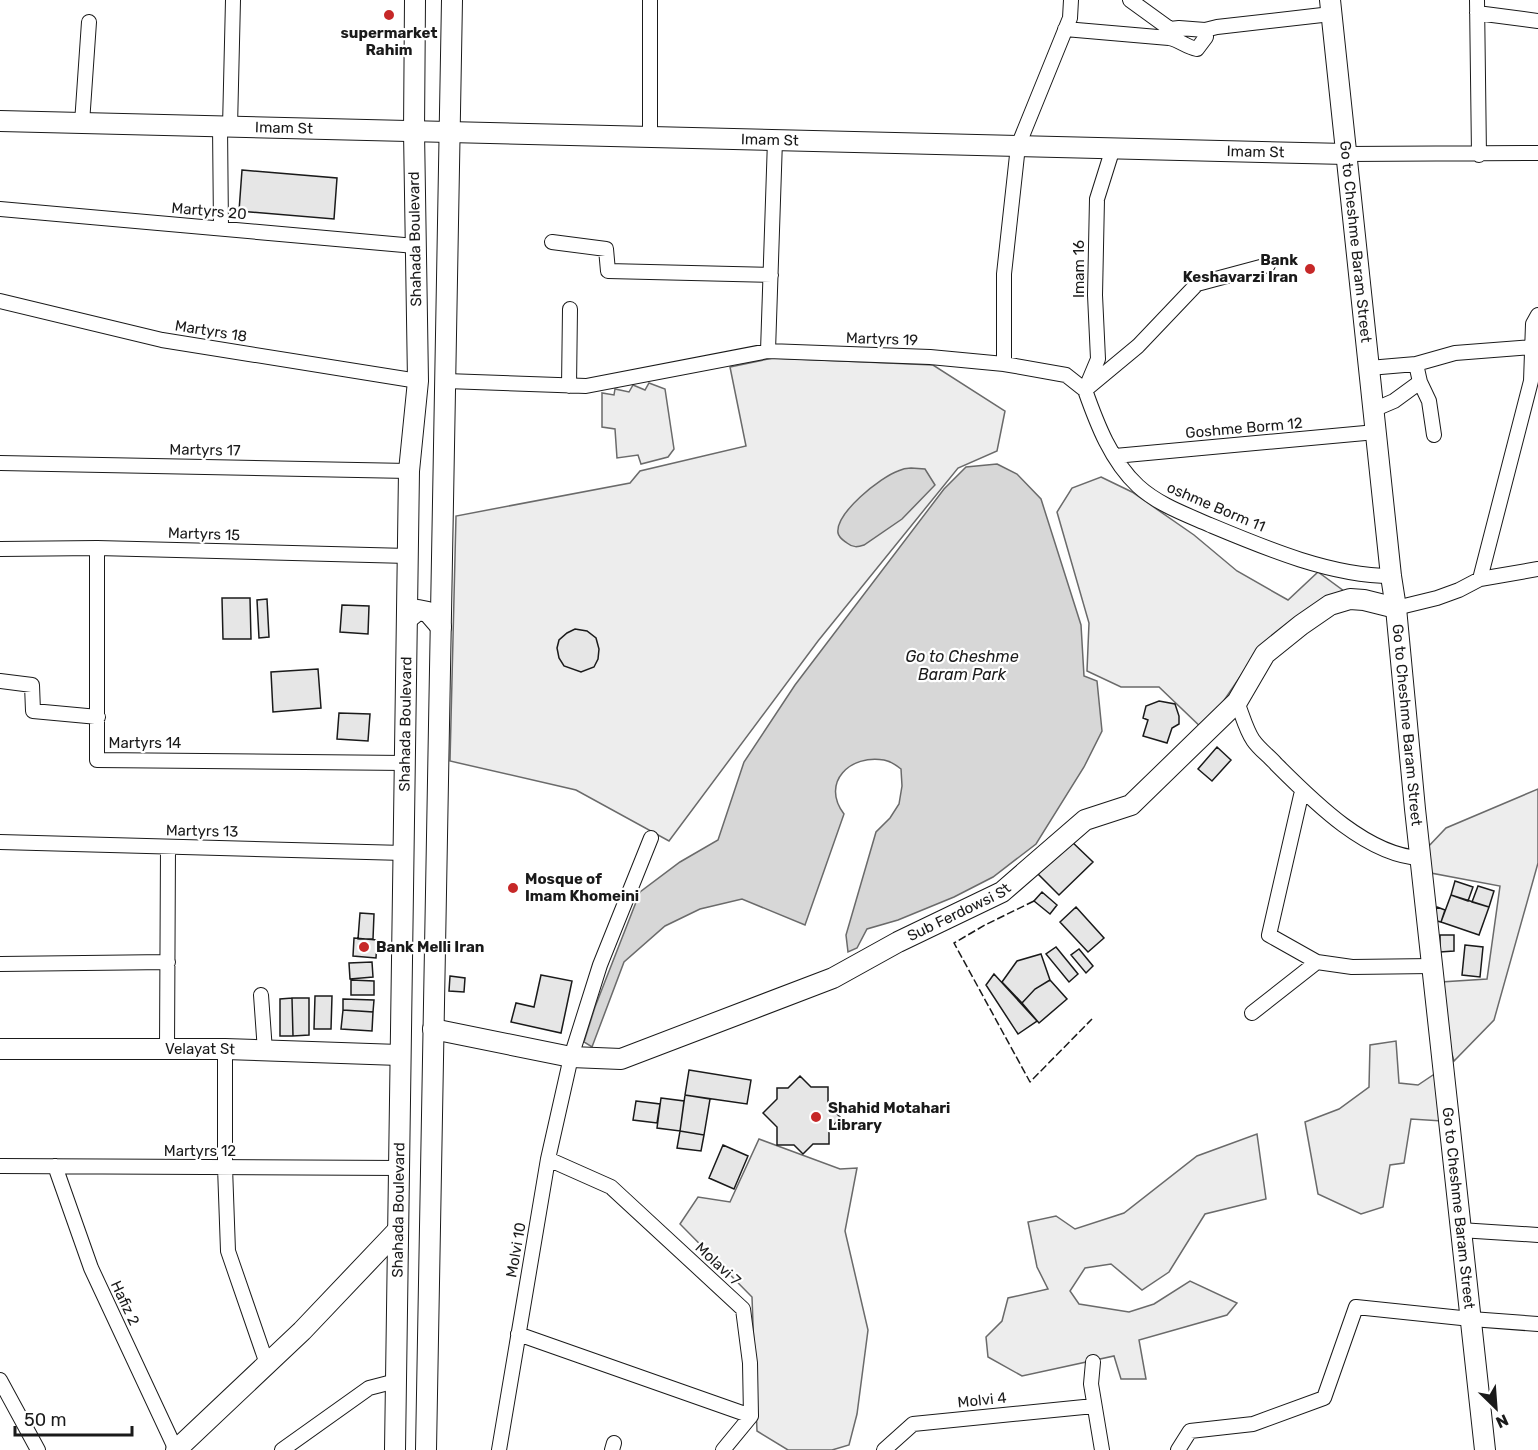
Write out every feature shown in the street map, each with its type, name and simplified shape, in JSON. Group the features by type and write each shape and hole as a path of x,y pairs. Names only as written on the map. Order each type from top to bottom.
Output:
{"main road":[{"name":"Shahada Boulevard","path":"395,1450 409,471 418,381 414,131 415,0"},
{"name":"Shahada Boulevard","path":"426,1450 452,0"},
{"name":"Go to Cheshme Baram Street","path":"1330,7 1485,1450"},
{"name":"Imam St","path":"0,121 1346,154"},
{"name":"Sub Ferdowsi St","path":"433,1029 571,1057 621,1059 833,978 898,942 1002,892 1085,820 1131,805 1237,702 1265,654 1330,605 1350,599 1396,608"},
{"path":"407,619 418,610 428,612 441,627"},
{"name":"Velayat St","path":"0,1049 225,1049 399,1055"},
{"path":"176,1450 302,1331 398,1230"}],"street":[{"path":"221,228 233,0"},
{"path":"650,0 650,137"},
{"path":"1004,364 1004,274 1018,146 1070,18 1071,0"},
{"path":"1130,0 1170,29 1205,30 1330,7"},
{"path":"1479,155 1477,7 1538,21"},
{"path":"82,123 89,22"},
{"path":"1065,29 1169,38 1197,49 1206,37 1205,30"},
{"path":"768,351 775,140"},
{"name":"Imam 16","path":"1085,390 1098,359 1095,295 1098,199 1113,148"},
{"name":"Imam St","path":"1346,154 1537,155"},
{"name":"Martyrs 20","path":"0,210 415,246"},
{"path":"552,242 606,249 608,271 771,275"},
{"path":"1085,390 1138,346 1197,284 1268,266"},
{"name":"Martyrs 18","path":"0,301 162,340 418,381"},
{"path":"569,386 570,309"},
{"path":"1479,579 1534,366 1533,324 1538,315"},
{"path":"1369,368 1416,364 1455,353 1532,347"},
{"name":"Martyrs 19","path":"446,381 585,386 768,351 930,357 1004,364 1066,375 1085,390"},
{"path":"1416,364 1420,382 1429,401 1434,435"},
{"path":"1373,410 1410,392 1420,382"},
{"name":"oshme Borm 11","path":"1085,390 1097,424 1124,471 1158,502 1240,538 1297,558 1369,576 1391,576"},
{"name":"Goshme Borm 12","path":"1115,456 1376,432"},
{"name":"Martyrs 17","path":"0,463 409,471"},
{"name":"Martyrs 15","path":"0,549 97,548 408,556"},
{"name":"Martyrs 14","path":"97,548 97,760 405,763"},
{"path":"1396,608 1460,590 1479,579 1538,569"},
{"path":"0,681 32,685 33,711 98,717"},
{"path":"1237,702 1253,740 1302,791 1373,844 1406,858 1421,858"},
{"path":"1302,791 1269,935 1317,962 1352,967 1432,966"},
{"name":"Molvi 10","path":"500,1450 548,1159 571,1057 600,965 651,838"},
{"name":"Martyrs 13","path":"0,842 404,852"},
{"path":"166,1049 168,847"},
{"path":"0,964 168,962"},
{"path":"1252,1013 1317,962"},
{"path":"261,995 265,1051"},
{"path":"225,1049 228,1251 267,1364"},
{"name":"Molavi 7","path":"548,1159 611,1187 742,1309 750,1363 751,1416"},
{"name":"Martyrs 12","path":"0,1166 400,1168"},
{"name":"Hafiz 2","path":"55,1166 90,1268 176,1450"},
{"path":"1460,1230 1538,1235"},
{"path":"1178,1450 1190,1431 1253,1424 1324,1398 1356,1306 1538,1324"},
{"path":"518,1334 751,1416 723,1450"},
{"path":"1093,1362 1091,1384 1102,1450"},
{"path":"0,1380 38,1450"},
{"path":"282,1450 369,1388 396,1382"},
{"name":"Molvi 4","path":"884,1450 913,1424 1094,1406"}],"shaded area":[{"path":"773,358 933,365 1005,411 997,451 958,468 818,641 669,841 576,790 450,761 456,516 630,483 640,471 746,446 730,367"},
{"path":"649,383 665,389 674,449 668,457 641,464 638,455 617,458 615,429 602,427 602,393 614,395 615,389 629,392 633,385 645,390"},
{"path":"1101,477 1132,492 1194,535 1237,571 1288,600 1318,572 1348,594 1250,662 1204,730 1159,687 1121,687 1087,671 1089,623 1057,512 1072,488"},
{"path":"1538,789 1538,863 1494,1020 1454,1061 1447,1037 1441,982 1487,979 1500,886 1431,873 1427,848 1446,828"},
{"path":"1396,1041 1399,1083 1418,1085 1436,1073 1442,1121 1411,1119 1404,1163 1390,1165 1383,1207 1361,1214 1318,1194 1305,1122 1339,1109 1369,1087 1370,1045"},
{"path":"1257,1134 1266,1199 1205,1214 1169,1272 1142,1290 1111,1264 1085,1268 1070,1291 1079,1304 1129,1312 1154,1304 1190,1281 1237,1303 1227,1315 1139,1340 1146,1379 1121,1379 1114,1356 1022,1376 988,1357 986,1337 1002,1321 1008,1298 1048,1289 1037,1267 1028,1222 1056,1216 1075,1229 1124,1213 1197,1156"},
{"path":"759,1139 840,1169 857,1168 845,1231 868,1330 857,1414 849,1445 832,1450 788,1450 757,1431 752,1297 680,1224 698,1197 730,1202"}],"water":[{"name":"Go to Cheshme Baram Park","path":"997,464 1017,474 1041,499 1081,625 1084,676 1097,681 1102,731 1084,767 1036,844 993,877 954,897 898,920 867,929 857,948 848,952 846,935 876,832 890,818 899,804 902,786 901,769 893,763 872,759 860,761 851,766 837,781 835,791 837,802 844,814 805,925 742,899 700,909 665,926 624,962 592,1047 584,1042 595,1007 640,892 680,862 718,840 744,762 795,685 944,489 966,467"},
{"path":"925,469 935,485 902,519 864,545 858,547 849,545 841,539 838,533 839,525 851,506 881,480 900,470"}],"building":[{"path":"242,170 337,178 334,219 239,211"},
{"path":"222,598 250,598 251,639 223,639"},
{"path":"267,599 269,637 259,638 257,600"},
{"path":"342,605 369,606 368,634 340,632"},
{"path":"575,629 587,631 596,638 599,649 594,667 581,672 564,666 557,648 559,640"},
{"path":"318,669 321,708 273,712 271,672"},
{"path":"1159,701 1175,704 1179,716 1179,724 1172,728 1167,743 1143,736 1148,720 1143,718 1146,706"},
{"path":"339,713 370,714 368,741 337,739"},
{"path":"1217,747 1231,760 1212,781 1198,769"},
{"path":"1069,839 1093,862 1059,895 1036,872"},
{"path":"1455,881 1473,887 1468,901 1451,895"},
{"path":"1478,886 1494,891 1489,907 1472,902"},
{"path":"1042,892 1057,905 1050,914 1034,901"},
{"path":"1451,895 1489,907 1479,935 1441,922"},
{"path":"1076,907 1104,938 1088,952 1060,922"},
{"path":"1437,907 1445,910 1441,922 1433,920"},
{"path":"360,913 374,914 373,939 358,939"},
{"path":"1440,935 1454,935 1454,951 1440,952"},
{"path":"354,938 377,940 376,958 353,956"},
{"path":"1465,945 1483,947 1480,977 1462,975"},
{"path":"1056,947 1078,974 1069,982 1046,954"},
{"path":"1079,949 1093,966 1086,973 1071,955"},
{"path":"1041,954 1050,980 1035,989 1022,1003 1002,982 1017,961"},
{"path":"372,962 373,977 350,979 349,963"},
{"path":"994,974 1037,1021 1018,1034 986,985"},
{"path":"541,975 572,981 561,1033 511,1022 516,1003 534,1007"},
{"path":"450,976 465,978 464,992 449,991"},
{"path":"351,980 374,981 374,995 351,995"},
{"path":"1050,980 1067,999 1039,1023 1022,1003 1035,989"},
{"path":"315,996 332,996 331,1029 314,1029"},
{"path":"292,998 293,1036 280,1036 280,999"},
{"path":"292,998 309,998 309,1035 293,1036"},
{"path":"343,999 374,1000 373,1012 343,1010"},
{"path":"343,1010 373,1012 372,1031 341,1029"},
{"path":"689,1070 751,1080 747,1104 685,1095"},
{"path":"800,1076 811,1087 828,1087 828,1105 841,1118 829,1129 829,1144 813,1144 803,1154 794,1145 777,1145 777,1127 763,1113 777,1099 777,1088 788,1088"},
{"path":"685,1095 710,1099 704,1135 680,1131"},
{"path":"661,1098 684,1101 680,1131 657,1128"},
{"path":"636,1101 660,1104 657,1123 633,1120"},
{"path":"680,1131 704,1135 701,1151 677,1148"},
{"path":"723,1145 748,1156 734,1189 709,1178"}],"fence":[{"path":"1034,901 954,943 1030,1082 1092,1019"}],"place":[{"name":"supermarket Rahim","path":"389,15"},
{"name":"Bank Keshavarzi Iran","path":"1310,269"},
{"name":"Mosque of Imam Khomeini","path":"513,888"},
{"name":"Bank Melli Iran","path":"364,947"},
{"name":"Shahid Motahari Library","path":"816,1117"}]}
